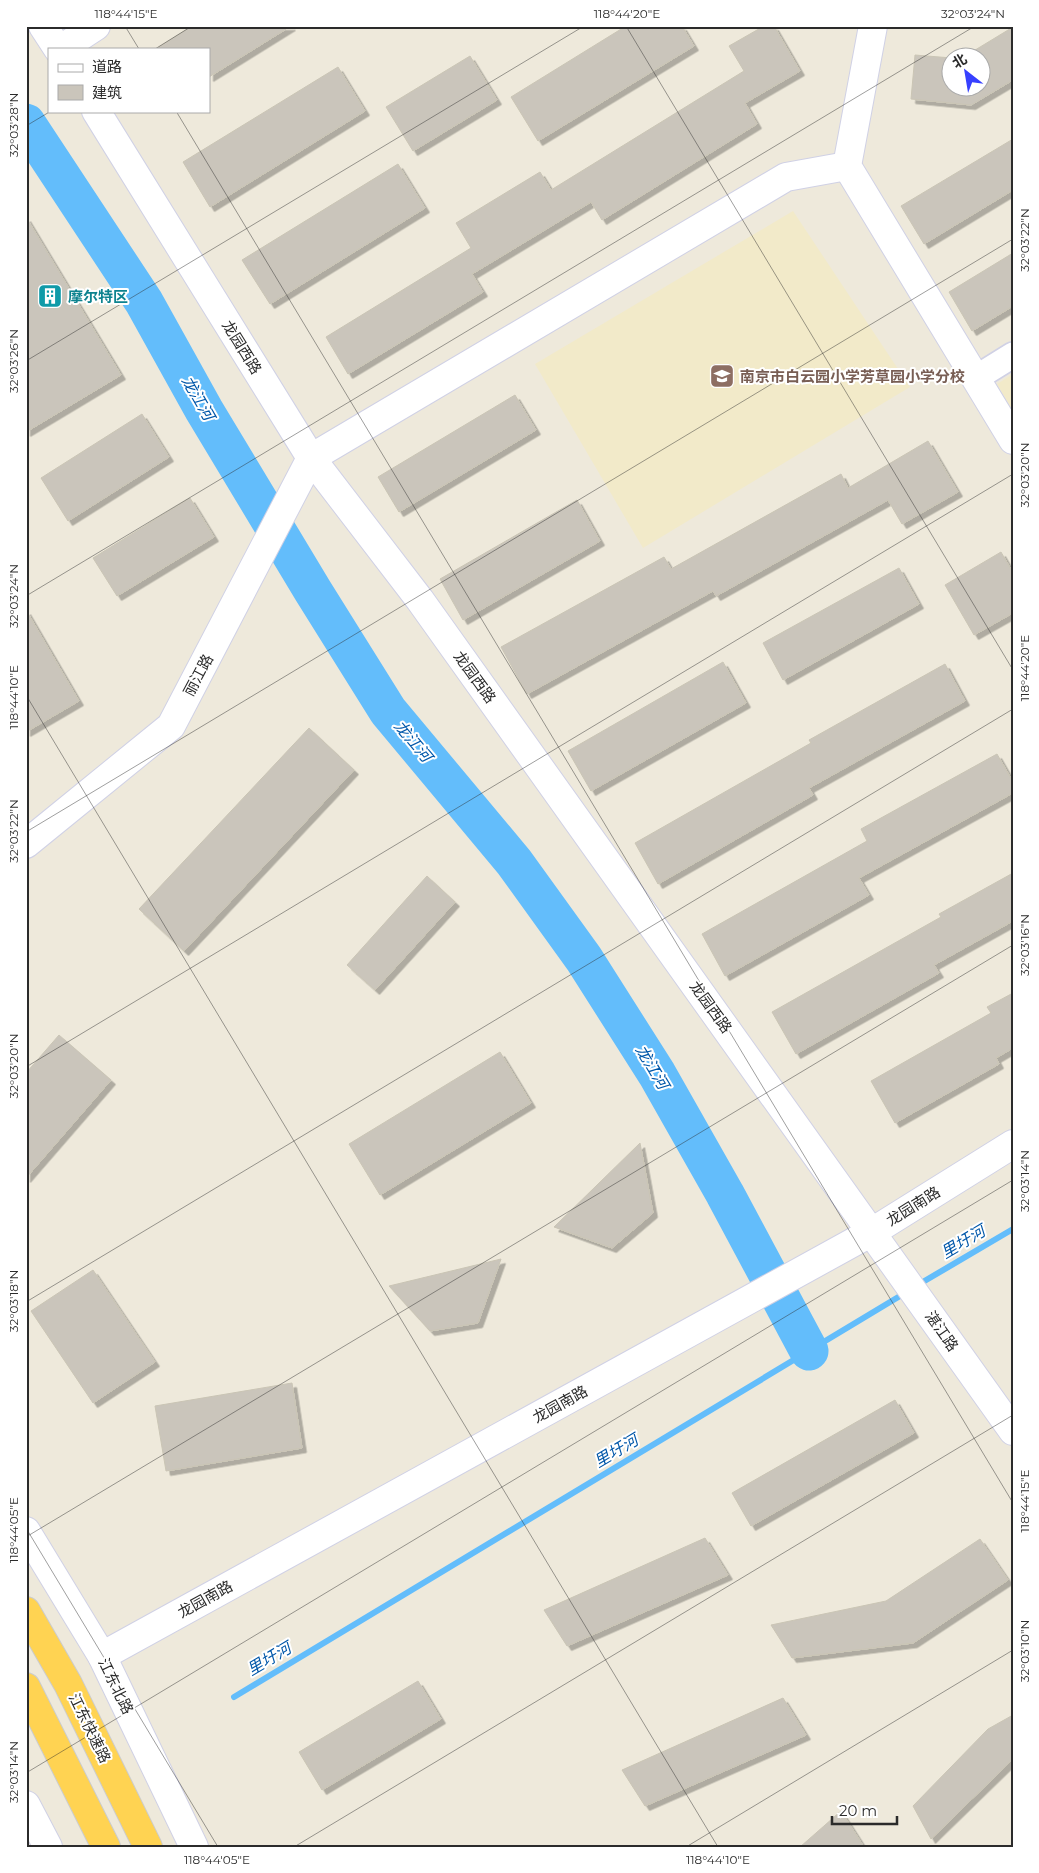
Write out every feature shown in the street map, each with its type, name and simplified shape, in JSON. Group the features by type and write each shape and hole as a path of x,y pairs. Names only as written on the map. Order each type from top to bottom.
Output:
{"highway":[{"name":"江东快速路","path":"26,1611 68,1684 148,1847"},
{"path":"26,1687 106,1847"}],"street":[{"path":"43,26 58,48"},
{"path":"61,48 96,26"},
{"path":"873,26 847,166 1013,440"},
{"name":"龙园西路","path":"97,112 311,458 425,608 872,1232"},
{"path":"311,458 786,176 847,166"},
{"path":"976,378 1013,355"},
{"name":"丽江路","path":"26,844 171,726 311,458"},
{"name":"龙园南路","path":"102,1656 872,1232 1013,1144"},
{"name":"湛江路","path":"872,1232 1013,1431"},
{"name":"江东北路","path":"26,1531 102,1656 194,1847"},
{"path":"26,1805 48,1847"}],"shaded area":[{"name":"南京市白云园小学芳草园小学分校","path":"793,211 910,387 643,548 535,364"},
{"path":"1013,374 1013,412 997,384"}],"building":[{"path":"192,26 291,26 210,76 210,48 158,48"},
{"path":"626,26 682,26 694,46 538,141 511,97"},
{"path":"764,26 774,26 800,71 745,103 757,124 602,220 591,202 472,274 483,292 348,374 326,337 471,248 456,223 540,172 551,190 744,71 729,46"},
{"path":"1013,27 1013,80 992,92 992,48 978,48"},
{"path":"915,55 942,57 942,98 983,98 971,105 911,99"},
{"path":"470,56 497,100 413,151 386,107"},
{"path":"338,67 365,111 210,207 183,162"},
{"path":"1013,139 1013,190 924,244 901,206"},
{"path":"398,164 425,208 270,304 242,260"},
{"name":"摩尔特区","path":"26,217 121,375 26,432"},
{"path":"1013,253 1013,306 972,331 949,292"},
{"path":"515,395 536,430 399,512 378,477"},
{"path":"142,414 169,457 68,521 41,478"},
{"path":"928,441 958,492 902,524 888,500 716,596 713,591 527,694 501,647 664,557 671,569 841,474 848,488"},
{"path":"190,498 214,537 117,596 93,558"},
{"path":"577,500 600,541 463,620 440,579"},
{"path":"1001,552 1013,573 1013,613 974,635 945,585"},
{"path":"899,568 919,604 783,680 763,643"},
{"path":"26,610 79,701 26,732"},
{"path":"723,662 746,703 591,791 568,751"},
{"path":"945,664 965,701 809,788 813,795 658,884 635,843 811,743 809,740"},
{"path":"309,728 354,770 184,951 139,909"},
{"path":"997,754 1013,782 1013,793 859,878 869,895 725,976 702,934 867,841 861,829"},
{"path":"1013,873 1013,921 934,965 939,973 796,1054 772,1012 941,917 939,914"},
{"path":"427,876 455,902 375,990 347,965"},
{"path":"1013,993 1013,1048 996,1058 999,1064 895,1123 871,1081 991,1013 987,1007"},
{"path":"59,1035 111,1080 26,1178 26,1073"},
{"path":"500,1052 531,1103 380,1195 349,1144"},
{"path":"640,1143 653,1213 612,1248 554,1227"},
{"path":"501,1259 478,1323 430,1331 389,1286"},
{"path":"93,1270 155,1362 93,1403 31,1311"},
{"path":"292,1383 302,1448 166,1471 155,1406"},
{"path":"895,1400 914,1433 751,1526 732,1493"},
{"path":"705,1538 728,1575 567,1646 544,1610"},
{"path":"980,1539 1008,1580 913,1643 792,1658 771,1625 886,1601"},
{"path":"418,1681 441,1719 322,1790 299,1752"},
{"path":"783,1698 806,1735 645,1806 622,1770"},
{"path":"1013,1715 1013,1759 931,1839 913,1806 988,1729"},
{"path":"841,1811 864,1847 800,1847"}],"waterway":[{"name":"龙江河","path":"26,123 144,302 204,410 388,711 514,862 584,959 657,1074 725,1194 809,1351"},
{"name":"里圩河","path":"916,1286 1013,1229"},
{"name":"里圩河","path":"234,1697 905,1293"}],"place":[{"name":"摩尔特区","path":"50,296"},
{"name":"南京市白云园小学芳草园小学分校","path":"722,376"}]}
